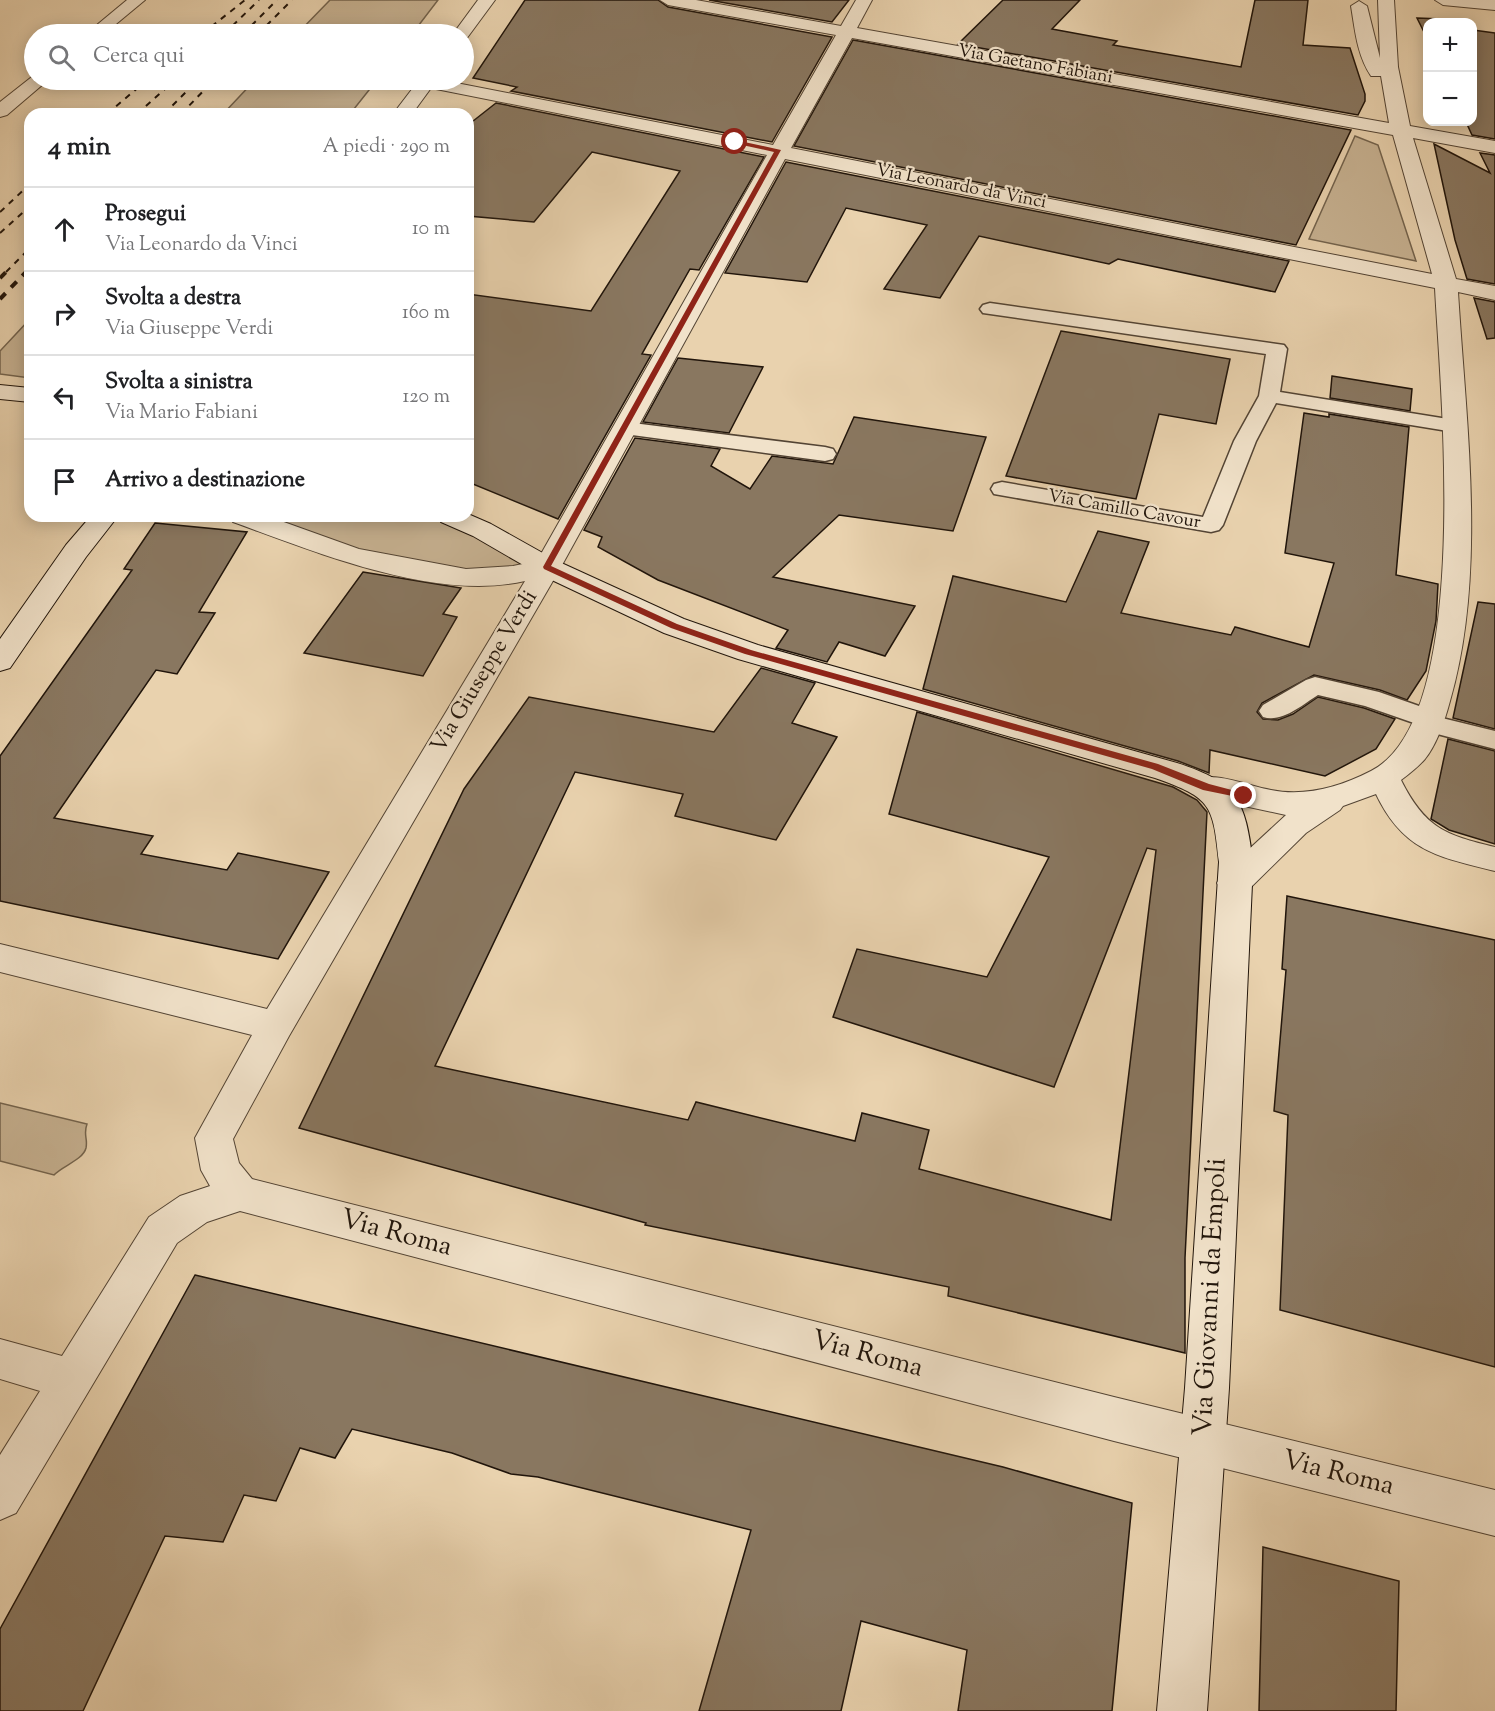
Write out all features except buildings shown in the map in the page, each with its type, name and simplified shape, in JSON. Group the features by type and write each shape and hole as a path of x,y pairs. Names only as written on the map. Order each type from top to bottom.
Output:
{"street":[{"path":"107,24 137,0"},
{"path":"469,24 487,0"},
{"name":"Via Gaetano Fabiani","path":"668,0 1495,147"},
{"name":"Via Giuseppe Verdi","path":"240,1193 221,1170 214,1138 276,1026 547,567 778,150 864,0"},
{"path":"1443,0 1495,5"},
{"path":"1358,3 1386,1 1389,67 1395,109"},
{"path":"1358,3 1372,26 1389,67"},
{"path":"464,522 547,567 674,626 748,652 1155,767 1207,787 1273,802 1305,805 1338,796 1384,778 1414,751 1428,721 1447,662 1459,529 1446,283 1395,109 1367,49 1358,3"},
{"path":"12,78 24,79"},
{"path":"0,111 25,90"},
{"path":"407,108 420,90"},
{"name":"Via Leonardo da Vinci","path":"473,90 1495,293"},
{"path":"76,551 84,522"},
{"path":"0,661 76,551 100,522"},
{"path":"259,522 351,555 466,578 513,575 547,567"},
{"path":"1384,778 1406,818 1426,838 1446,846 1495,859"},
{"name":"Via Giovanni da Empoli","path":"1182,1711 1203,1442 1236,862 1229,816 1223,805 1207,787"},
{"path":"1234,883 1295,825 1338,796"},
{"path":"0,958 276,1026"},
{"path":"0,1497 163,1230 194,1209 240,1193"},
{"name":"Via Roma","path":"240,1193 1203,1442 1495,1513"},
{"path":"0,1359 70,1379"}],"lane":[{"name":"Via Camillo Cavour","path":"990,309 1277,349 1269,396 1245,441 1211,525 1002,489"},
{"path":"1269,396 1454,426"},
{"path":"625,428 825,454"},
{"path":"1272,711 1315,686 1370,698 1428,721 1495,740"}],"shaded area":[{"path":"330,0 438,0 420,24 307,24"},
{"path":"246,90 369,90 355,108 229,108"},
{"path":"1355,136 1378,145 1416,261 1309,239"},
{"path":"24,325 24,377 0,374 0,351"},
{"path":"259,522 461,522 547,567 513,575 351,555"},
{"path":"0,1103 87,1124 84,1152 54,1175 0,1161"}],"railway":[{"path":"215,24 245,0"},
{"path":"234,24 259,0"},
{"path":"253,24 277,0"},
{"path":"268,24 292,0"},
{"path":"114,108 135,90"},
{"path":"144,108 164,90"},
{"path":"170,108 188,90"},
{"path":"187,108 204,90"},
{"path":"0,212 24,190"},
{"path":"0,233 24,211"},
{"path":"0,278 24,254"},
{"path":"0,299 24,274"}],"route":[{"path":"735,142 778,150 547,567 674,626 748,652 1155,767 1207,787 1244,796"}]}
